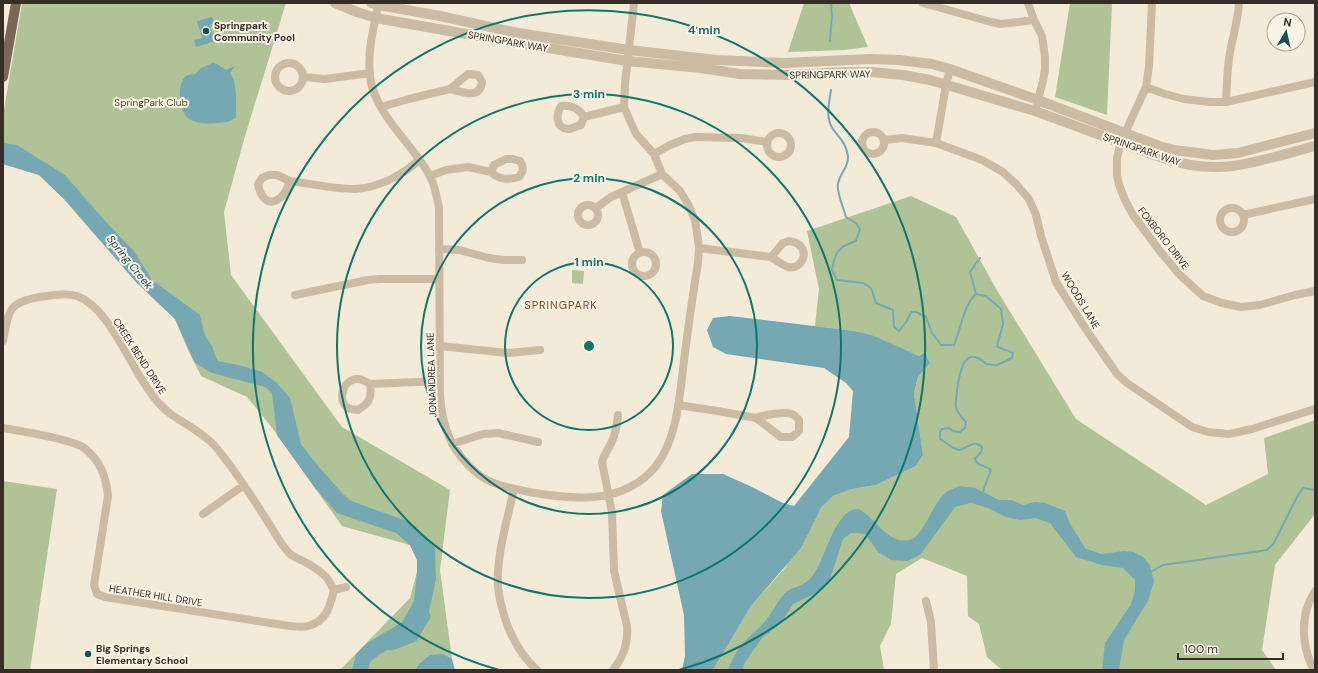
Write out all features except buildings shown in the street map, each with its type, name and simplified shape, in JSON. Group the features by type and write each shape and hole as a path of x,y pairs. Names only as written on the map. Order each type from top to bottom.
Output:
{"main road":[{"path":"3,77 16,3"}],"street":[{"name":"SPRINGPARK WAY","path":"335,3 376,18 627,61 700,68 740,74 790,75 872,72 902,75 930,80 1123,138 1167,149 1213,155 1238,153 1315,132"},
{"name":"JONANDREA LANE","path":"376,4 376,18 370,54 372,87 381,107 394,127 430,176 439,208 440,406 448,436 462,458 480,475 496,484 514,489 572,498 598,498 627,488 640,481 657,465 669,443 678,405 699,248 695,220 688,204 680,192 662,174 654,154 636,134 624,107 627,61 634,3"},
{"path":"923,3 1001,24 1034,20"},
{"path":"1028,3 1042,36 1045,57 1045,70 1036,111"},
{"name":"FOXBORO DRIVE","path":"1152,3 1149,66 1146,87 1123,138 1117,158 1118,185 1124,200 1136,220 1159,250 1180,275 1203,296 1222,303 1241,307 1260,305 1315,291"},
{"path":"1226,102 1230,53 1239,3"},
{"name":"SPRINGPARK WAY","path":"376,4 518,33 629,50 716,60 807,63 870,59 899,60 932,64 1038,100 1173,161 1201,165 1232,166 1315,146"},
{"path":"936,143 950,69"},
{"path":"303,77 330,79 370,73"},
{"path":"1146,87 1184,99 1226,102 1315,82"},
{"path":"381,107 450,89"},
{"path":"584,117 624,107"},
{"path":"654,154 675,143 695,137 740,138 767,142"},
{"name":"WOODS LANE","path":"885,140 902,138 936,143 982,160 1004,172 1029,199 1036,215 1040,236 1056,282 1085,328 1117,374 1127,383 1192,427 1218,434 1229,434 1252,429 1315,409"},
{"path":"290,181 340,188 356,188 374,185 387,180 408,169 419,160"},
{"path":"430,176 446,170 468,167 491,172"},
{"path":"596,208 611,197 662,174"},
{"path":"622,192 640,253"},
{"path":"1243,215 1315,199"},
{"path":"699,248 771,257"},
{"path":"439,249 459,250 489,258 504,260 522,260"},
{"path":"295,295 368,280 439,279"},
{"name":"CREEK BEND DRIVE","path":"3,341 11,310 16,304 23,301 57,294 77,296 84,300 101,315 110,326 146,387 159,403 172,415 199,432 213,445 235,471 278,539 291,554 326,577 334,590"},
{"path":"440,346 508,353 540,350"},
{"path":"370,384 440,381"},
{"path":"678,405 718,410 756,418 780,437 792,437 799,431 799,420 791,413 780,413 756,418"},
{"path":"613,670 622,657 627,642 627,626 614,571 613,527 609,495 602,462 617,430 618,415"},
{"name":"HEATHER HILL DRIVE","path":"3,428 65,441 83,447 97,460 107,483 108,496 94,585 97,594 105,597 283,625 307,627 317,622 327,614 334,590"},
{"path":"452,444 483,434 498,433 538,442"},
{"path":"203,514 244,485"},
{"path":"514,489 500,559 498,584 499,597 512,635 522,654 537,670"},
{"path":"334,590 346,587"},
{"path":"1314,670 1309,662 1305,642 1304,623 1307,608 1315,591"},
{"path":"926,602 931,622 934,670"}],"green space":[{"name":"SpringPark Club","path":"22,3 286,3 245,136 224,212 231,275 342,427 450,490 440,570 452,659 444,654 418,665 415,670 340,670 410,598 417,572 417,560 410,545 342,526 273,429 247,397 201,376 175,319 136,282 64,199 39,175 3,164 3,116"},
{"path":"804,3 849,3 868,47 844,50 788,52"},
{"path":"1070,3 1112,3 1107,115 1055,97"},
{"path":"911,196 956,217 998,292 1076,419 1206,505 1268,474 1264,438 1315,420 1315,514 1275,565 1262,650 1276,670 1002,670 987,657 979,624 968,616 967,576 922,558 896,574 891,624 880,646 884,670 713,670 751,606 785,568 821,508 833,496 852,489 876,485 916,466 923,455 914,393 918,377 930,363 925,352 919,356 855,331 815,326 819,289 807,231"},
{"path":"572,270 584,271 583,284 572,283"},
{"path":"3,481 57,489 30,670 3,670"}],"water":[{"name":"Springpark Community Pool","path":"212,17 214,23 210,25 215,41 196,47 194,40 202,38 197,21"},
{"path":"213,63 226,70 235,66 230,73 234,80 236,93 236,117 221,123 195,122 189,119 183,110 180,98 181,85 186,76 195,74 201,68"},
{"path":"3,143 17,145 65,175 106,222 134,251 152,280 200,315 205,336 212,346 218,361 239,365 262,372 277,383 290,398 301,444 343,494 351,501 404,520 415,526 435,548 436,579 429,612 420,627 401,643 380,654 370,662 368,670 352,670 356,654 366,644 402,622 414,601 417,560 410,545 396,533 337,513 315,488 277,435 272,393 265,387 212,373 195,363 175,319 136,282 64,199 39,175 3,164"},
{"path":"730,316 855,331 874,336 919,356 925,352 930,363 918,377 914,393 923,455 916,466 876,485 852,489 833,496 821,508 801,548 751,606 713,670 682,670 685,656 684,615 661,511 663,495 692,474 723,474 783,503 794,506 849,437 853,391 846,383 824,368 726,354 713,347 707,330 713,318"},
{"path":"959,486 975,488 999,500 1011,500 1023,505 1035,502 1045,503 1065,511 1069,522 1086,549 1102,554 1124,551 1134,552 1144,558 1150,566 1154,581 1148,601 1124,640 1119,670 1102,670 1105,643 1131,604 1135,590 1135,580 1123,568 1102,565 1076,557 1050,523 1036,518 1020,520 1006,517 988,508 971,503 955,507 921,554 908,561 891,560 878,552 865,534 851,533 843,539 829,582 822,590 793,604 780,624 762,638 745,662 742,670 728,670 733,658 741,646 764,623 782,596 788,591 804,584 809,580 815,572 835,529 841,519 848,513 856,509 861,510 887,534 903,541 912,539 921,531 936,504 945,493"},
{"path":"444,654 452,659 455,670 415,670 418,665 430,655"}],"waterway":[{"path":"830,41 832,16 831,3"},
{"path":"831,90 828,110 829,120 833,129 844,144 848,156 847,164 839,180 838,191 846,217 856,223 860,229 856,241 841,248 836,254 832,270 837,280 863,283 871,288 876,303 893,310 894,327 899,331 907,321 911,312 916,312 926,317 932,333 941,345 954,345 965,311 976,294 986,296 1001,309 1003,324 997,346 1013,353 1012,358 997,365 986,364 979,358 972,357 964,363 959,377 956,407 957,411 966,422 965,428 960,432 953,431 949,428 942,429 940,432 940,439 959,450 974,444 982,447 981,452 975,459 976,462 991,470 982,494"},
{"path":"976,294 970,272 980,258"},
{"path":"1149,573 1163,565 1267,550 1274,543 1303,488 1315,490"},
{"name":"Spring Creek","path":"391,644 412,636 424,616"}],"place":[{"name":"Springpark Community Pool","path":"206,31"},
{"name":"Big Springs Elementary School","path":"88,654"}],"district":[{"name":"SPRINGPARK","path":"561,305"}]}
